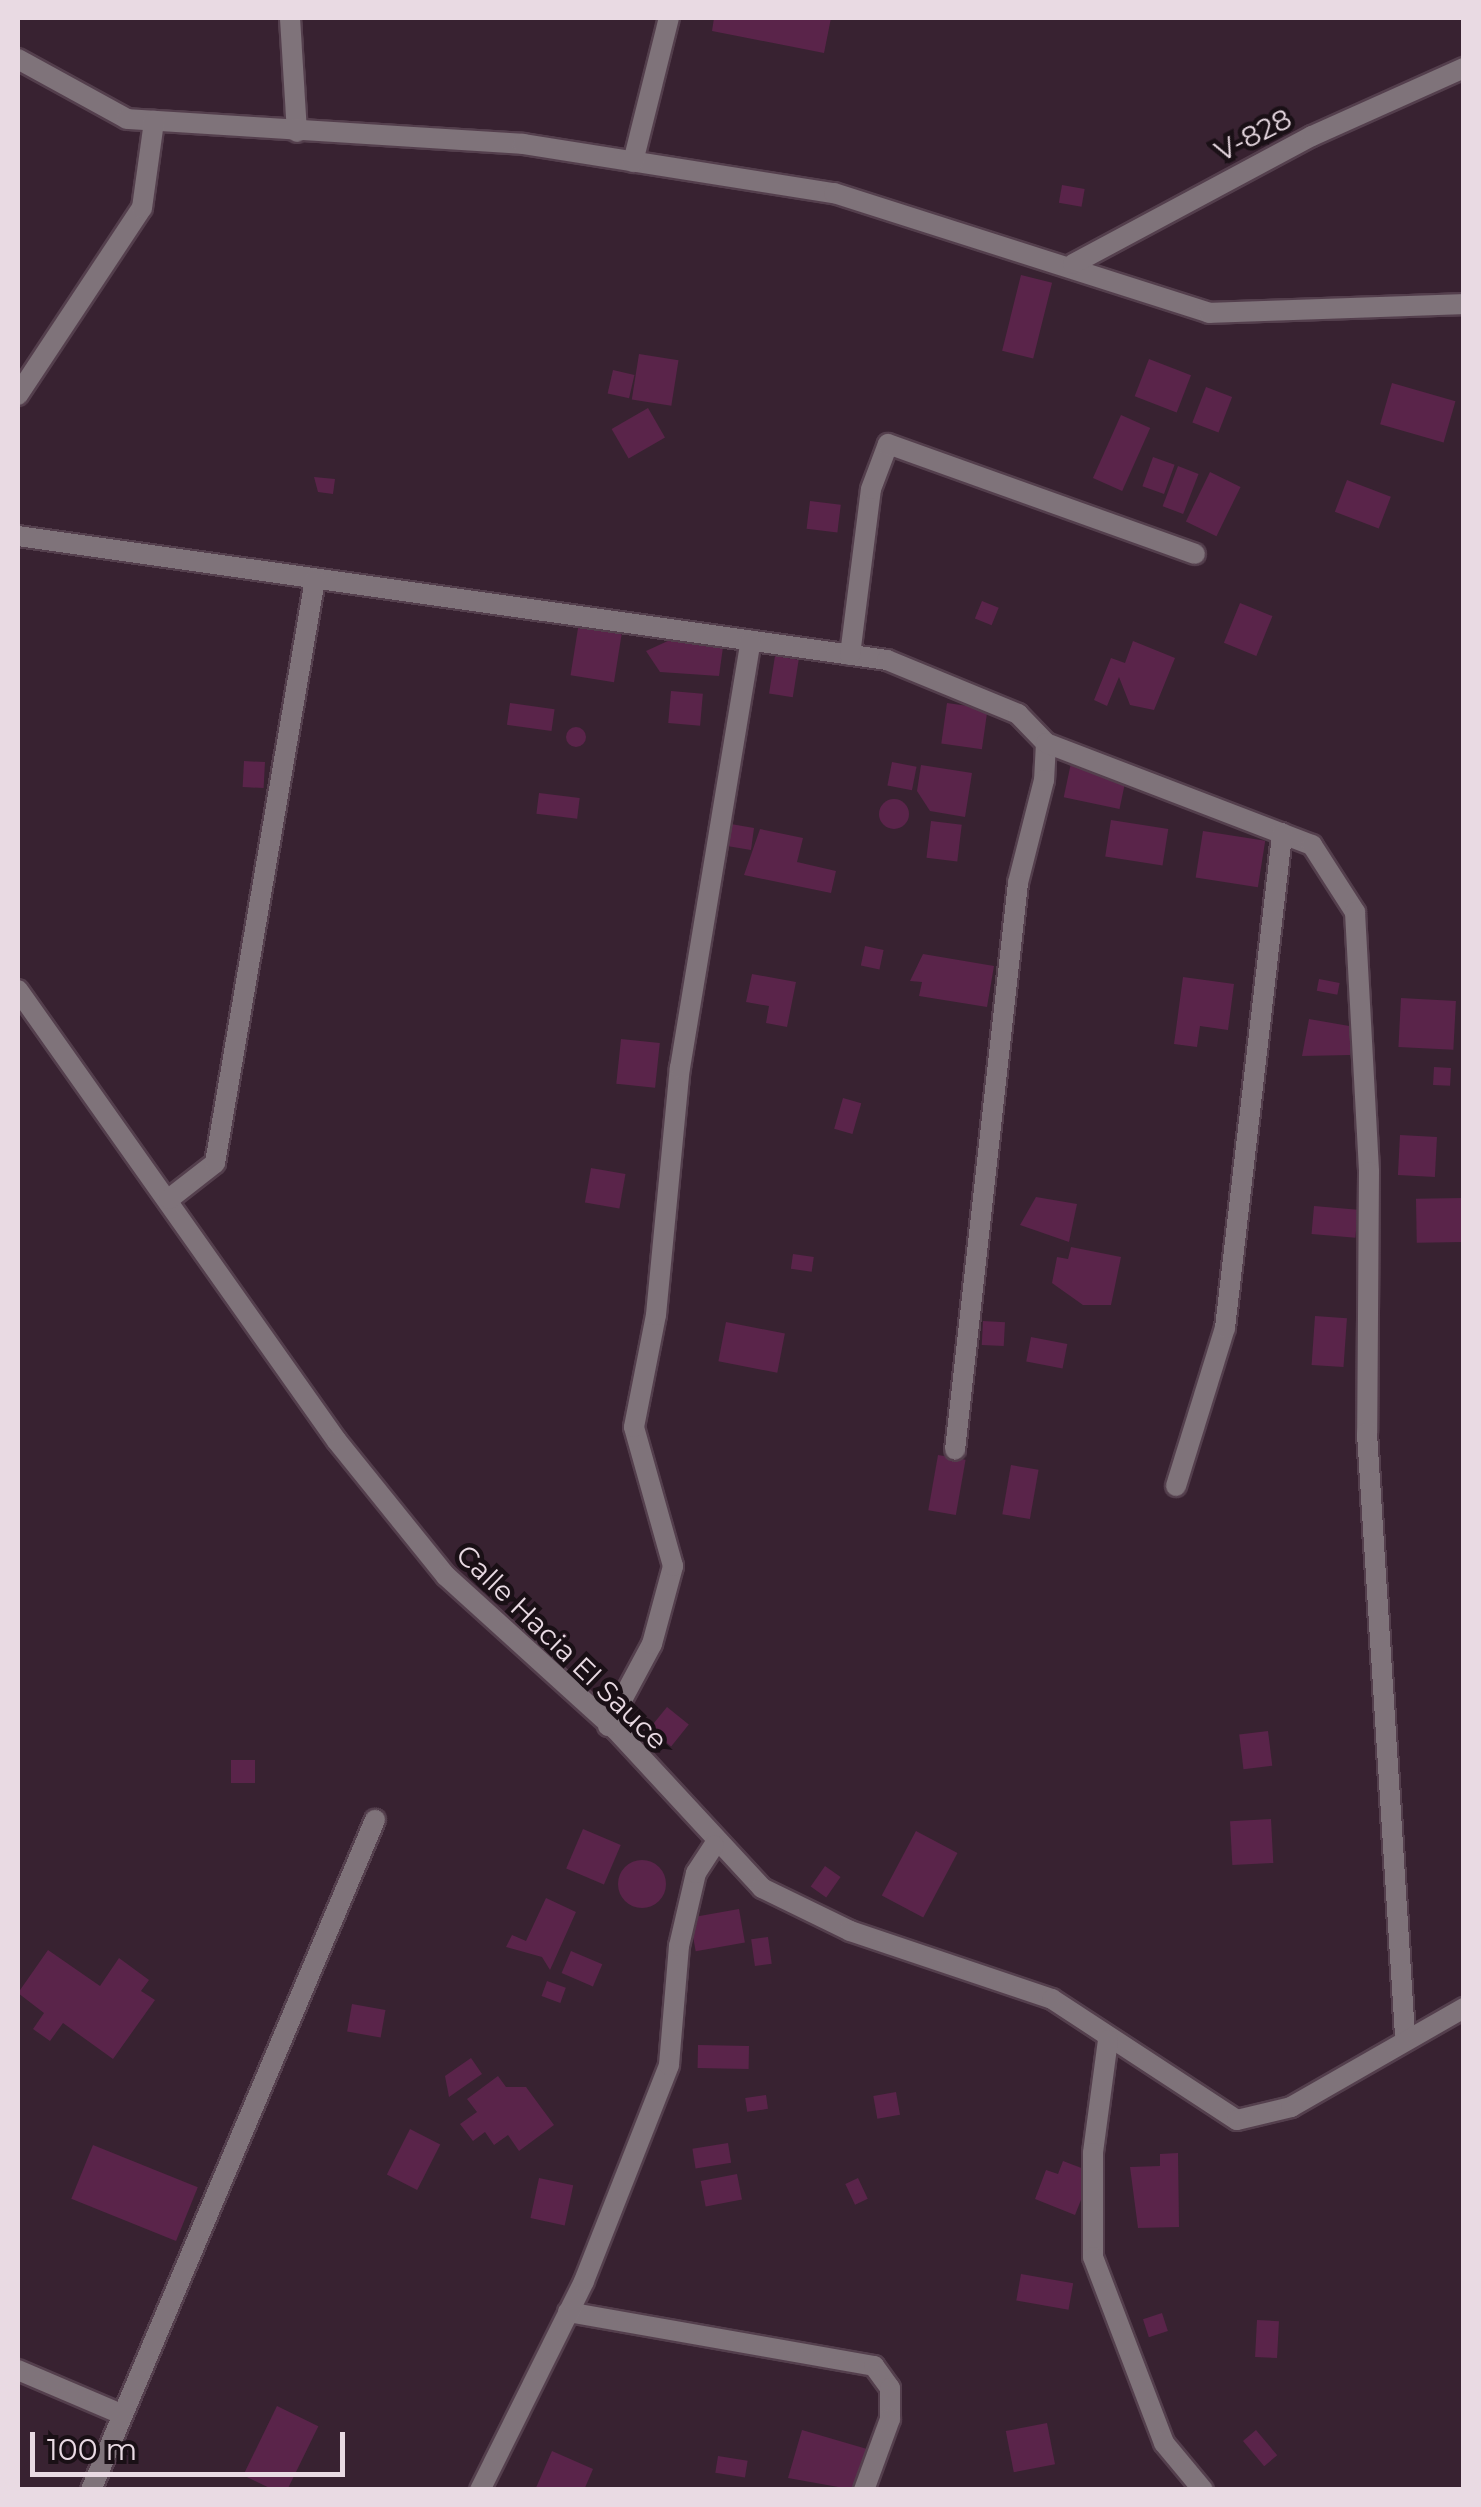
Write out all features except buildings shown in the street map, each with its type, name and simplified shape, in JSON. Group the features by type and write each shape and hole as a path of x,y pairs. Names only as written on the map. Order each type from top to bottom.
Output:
{"street":[{"path":"290,18 297,132"},
{"path":"633,162 669,18"},
{"path":"18,59 127,118 523,144 834,193 1073,264 1209,314 1464,304"},
{"name":"V-828","path":"1073,264 1312,136 1464,68"},
{"path":"18,394 142,208 154,121"},
{"path":"850,654 871,490 888,444 1195,554"},
{"path":"18,536 887,660 1018,714 1046,744 1312,845 1355,912 1369,1172 1367,1433 1405,2036"},
{"path":"169,1198 215,1163 315,579"},
{"path":"608,1726 652,1644 673,1566 634,1427 656,1314 680,1068 751,641"},
{"path":"955,1450 1018,883 1046,744"},
{"path":"1176,1486 1225,1328 1282,834"},
{"name":"Calle Hacia El Sauce","path":"18,990 169,1198 337,1441 446,1576 608,1726 714,1844 762,1888 850,1932 1052,1999 1108,2040 1236,2120 1291,2107 1405,2036 1464,2008"},
{"path":"91,2490 376,1820"},
{"path":"480,2490 568,2312 668,2066 679,1946 696,1873 714,1844"},
{"path":"1108,2040 1092,2153 1093,2257 1164,2443 1203,2490"},
{"path":"568,2312 874,2366 890,2388 890,2419 864,2490"},
{"path":"18,2370 121,2414"}]}
